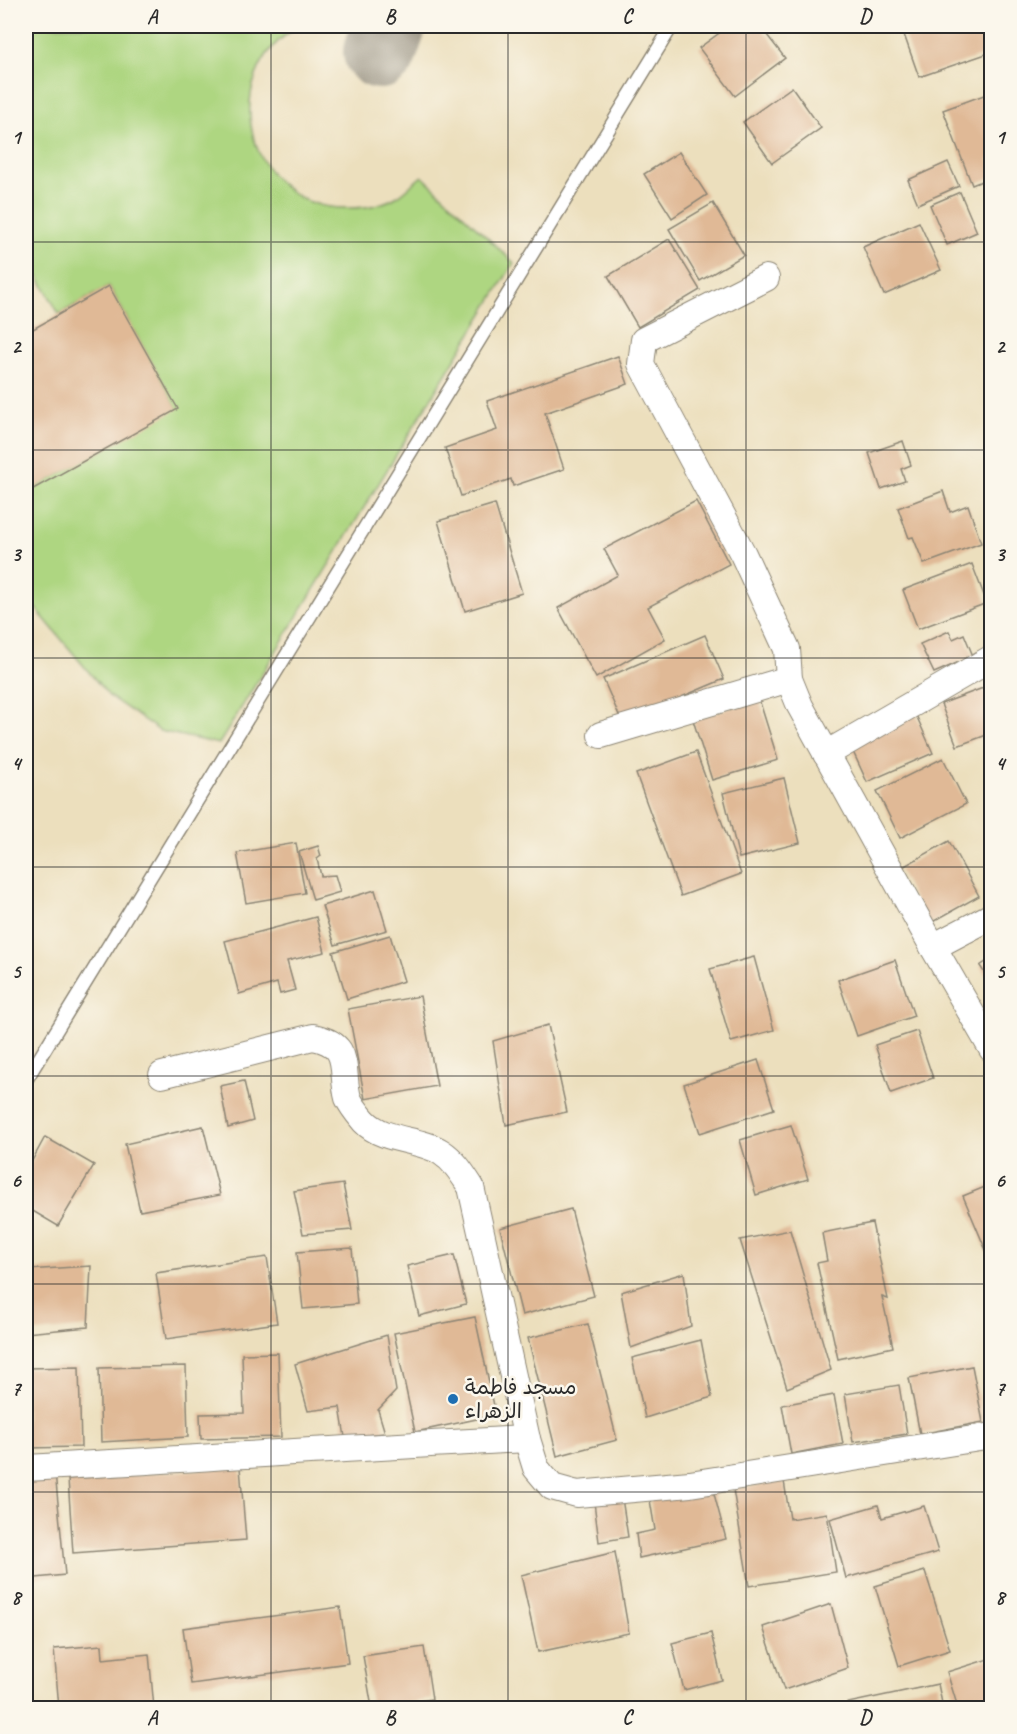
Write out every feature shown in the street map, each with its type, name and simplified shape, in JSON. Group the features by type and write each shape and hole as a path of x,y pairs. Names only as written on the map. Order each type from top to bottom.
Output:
{"street":[{"path":"766,278 645,340 641,363 748,564 788,649 789,679 800,706 992,1049"},
{"path":"826,754 992,658"},
{"path":"601,735 789,679"},
{"path":"933,947 992,916"},
{"path":"162,1075 313,1038 324,1040 333,1043 341,1053 349,1100 365,1122 382,1133 440,1151 456,1165 471,1187 527,1439 536,1468 552,1487 577,1494 690,1484 992,1437"},
{"path":"26,1468 527,1439"}],"lane":[{"path":"26,1080 672,26"}],"green space":[{"path":"26,26 299,26 272,48 256,76 250,106 254,137 266,165 286,188 314,203 349,208 362,207 392,199 422,176 514,263 219,744 160,731 109,696 26,597 26,493 177,408 109,286 59,314 26,254"}],"building":[{"path":"729,26 760,26 785,58 735,96 699,48"},
{"path":"901,26 988,26 992,35 992,52 919,77"},
{"path":"792,87 821,128 772,163 743,122"},
{"path":"992,92 992,157 988,159 992,168 992,177 972,185 943,110"},
{"path":"679,152 707,195 672,218 644,174"},
{"path":"948,162 959,186 918,204 908,180"},
{"path":"960,192 977,232 947,245 930,205"},
{"path":"713,203 744,255 700,281 669,229"},
{"path":"919,222 941,270 884,295 863,247"},
{"path":"669,239 700,290 638,327 608,276"},
{"path":"109,286 178,409 26,493 26,333"},
{"path":"618,356 628,384 545,413 564,469 513,486 511,479 461,496 445,448 497,430 487,401"},
{"path":"903,441 911,465 901,469 905,481 881,489 869,453"},
{"path":"943,491 950,512 968,505 981,543 924,564 913,537 909,538 898,508"},
{"path":"696,501 729,564 648,607 665,639 596,678 558,608 618,575 604,549"},
{"path":"495,504 522,593 465,611 438,521"},
{"path":"972,564 987,603 918,629 903,590"},
{"path":"949,631 953,639 964,634 973,656 934,673 920,644"},
{"path":"705,635 724,679 622,722 603,679"},
{"path":"983,688 992,710 992,733 957,746 941,704"},
{"path":"759,699 778,760 712,780 693,720"},
{"path":"916,715 933,753 867,782 850,745"},
{"path":"696,752 741,874 681,896 636,774"},
{"path":"943,758 966,804 900,838 877,791"},
{"path":"784,778 800,843 739,858 723,793"},
{"path":"949,841 979,896 927,925 899,869"},
{"path":"296,843 305,893 246,903 237,853"},
{"path":"318,846 321,856 317,859 321,876 335,875 340,892 313,900 299,852"},
{"path":"375,890 387,930 335,945 322,906"},
{"path":"316,917 325,952 287,961 295,990 280,994 277,983 239,994 225,941"},
{"path":"390,935 404,981 347,999 333,952"},
{"path":"754,957 774,1030 731,1042 710,969"},
{"path":"992,958 992,984 980,966"},
{"path":"895,960 914,1016 857,1036 838,980"},
{"path":"420,996 437,1086 365,1099 348,1009"},
{"path":"548,1025 567,1112 506,1125 493,1041"},
{"path":"917,1031 933,1078 891,1093 875,1045"},
{"path":"758,1060 774,1109 700,1133 684,1084"},
{"path":"244,1081 253,1121 228,1128 220,1086"},
{"path":"791,1125 808,1179 756,1195 740,1140"},
{"path":"203,1126 220,1195 140,1211 125,1144"},
{"path":"45,1137 94,1165 58,1226 26,1207 26,1172"},
{"path":"343,1184 352,1230 303,1234 294,1191"},
{"path":"992,1184 992,1254 988,1255 963,1196"},
{"path":"571,1209 594,1296 522,1315 500,1228"},
{"path":"872,1223 888,1299 882,1297 893,1347 838,1359 817,1263 827,1261 822,1233"},
{"path":"790,1230 831,1370 787,1388 740,1240"},
{"path":"352,1248 357,1304 303,1309 297,1252"},
{"path":"454,1255 466,1304 419,1316 407,1266"},
{"path":"267,1257 277,1323 166,1339 156,1273"},
{"path":"91,1266 88,1327 26,1333 26,1270"},
{"path":"684,1273 691,1326 631,1348 621,1292"},
{"path":"475,1317 496,1415 415,1432 394,1333"},
{"path":"588,1324 617,1440 557,1456 528,1338"},
{"path":"387,1335 396,1391 378,1410 385,1433 345,1437 340,1407 308,1411 295,1364"},
{"path":"701,1340 712,1397 645,1418 632,1358"},
{"path":"278,1353 281,1437 201,1439 200,1414 244,1413 242,1354"},
{"path":"186,1366 188,1437 101,1442 99,1368"},
{"path":"972,1366 983,1422 920,1434 909,1378"},
{"path":"79,1367 81,1447 26,1448 26,1368"},
{"path":"899,1385 907,1434 853,1442 845,1394"},
{"path":"834,1395 843,1444 791,1454 782,1405"},
{"path":"240,1467 246,1540 73,1553 68,1479"},
{"path":"55,1472 65,1575 26,1579 26,1475"},
{"path":"784,1481 790,1519 827,1513 836,1572 749,1586 733,1489"},
{"path":"713,1490 726,1539 639,1558 636,1534 655,1530 650,1500"},
{"path":"622,1498 628,1537 599,1542 594,1502"},
{"path":"878,1505 882,1518 924,1506 938,1552 846,1578 830,1519"},
{"path":"615,1552 629,1633 538,1652 521,1575"},
{"path":"925,1571 950,1650 899,1666 875,1586"},
{"path":"831,1604 848,1668 784,1690 763,1627"},
{"path":"340,1607 348,1663 191,1684 183,1628"},
{"path":"711,1633 722,1680 684,1690 672,1643"},
{"path":"102,1645 103,1659 149,1654 154,1708 59,1708 54,1649"},
{"path":"424,1647 432,1699 372,1708 363,1656"},
{"path":"992,1658 992,1708 958,1708 947,1672"},
{"path":"938,1684 943,1708 834,1708 834,1706"}],"taxiway":[{"path":"380,52 389,26"}],"place":[{"name":"مسجد فاطمة الزهراء","path":"453,1399"}]}
